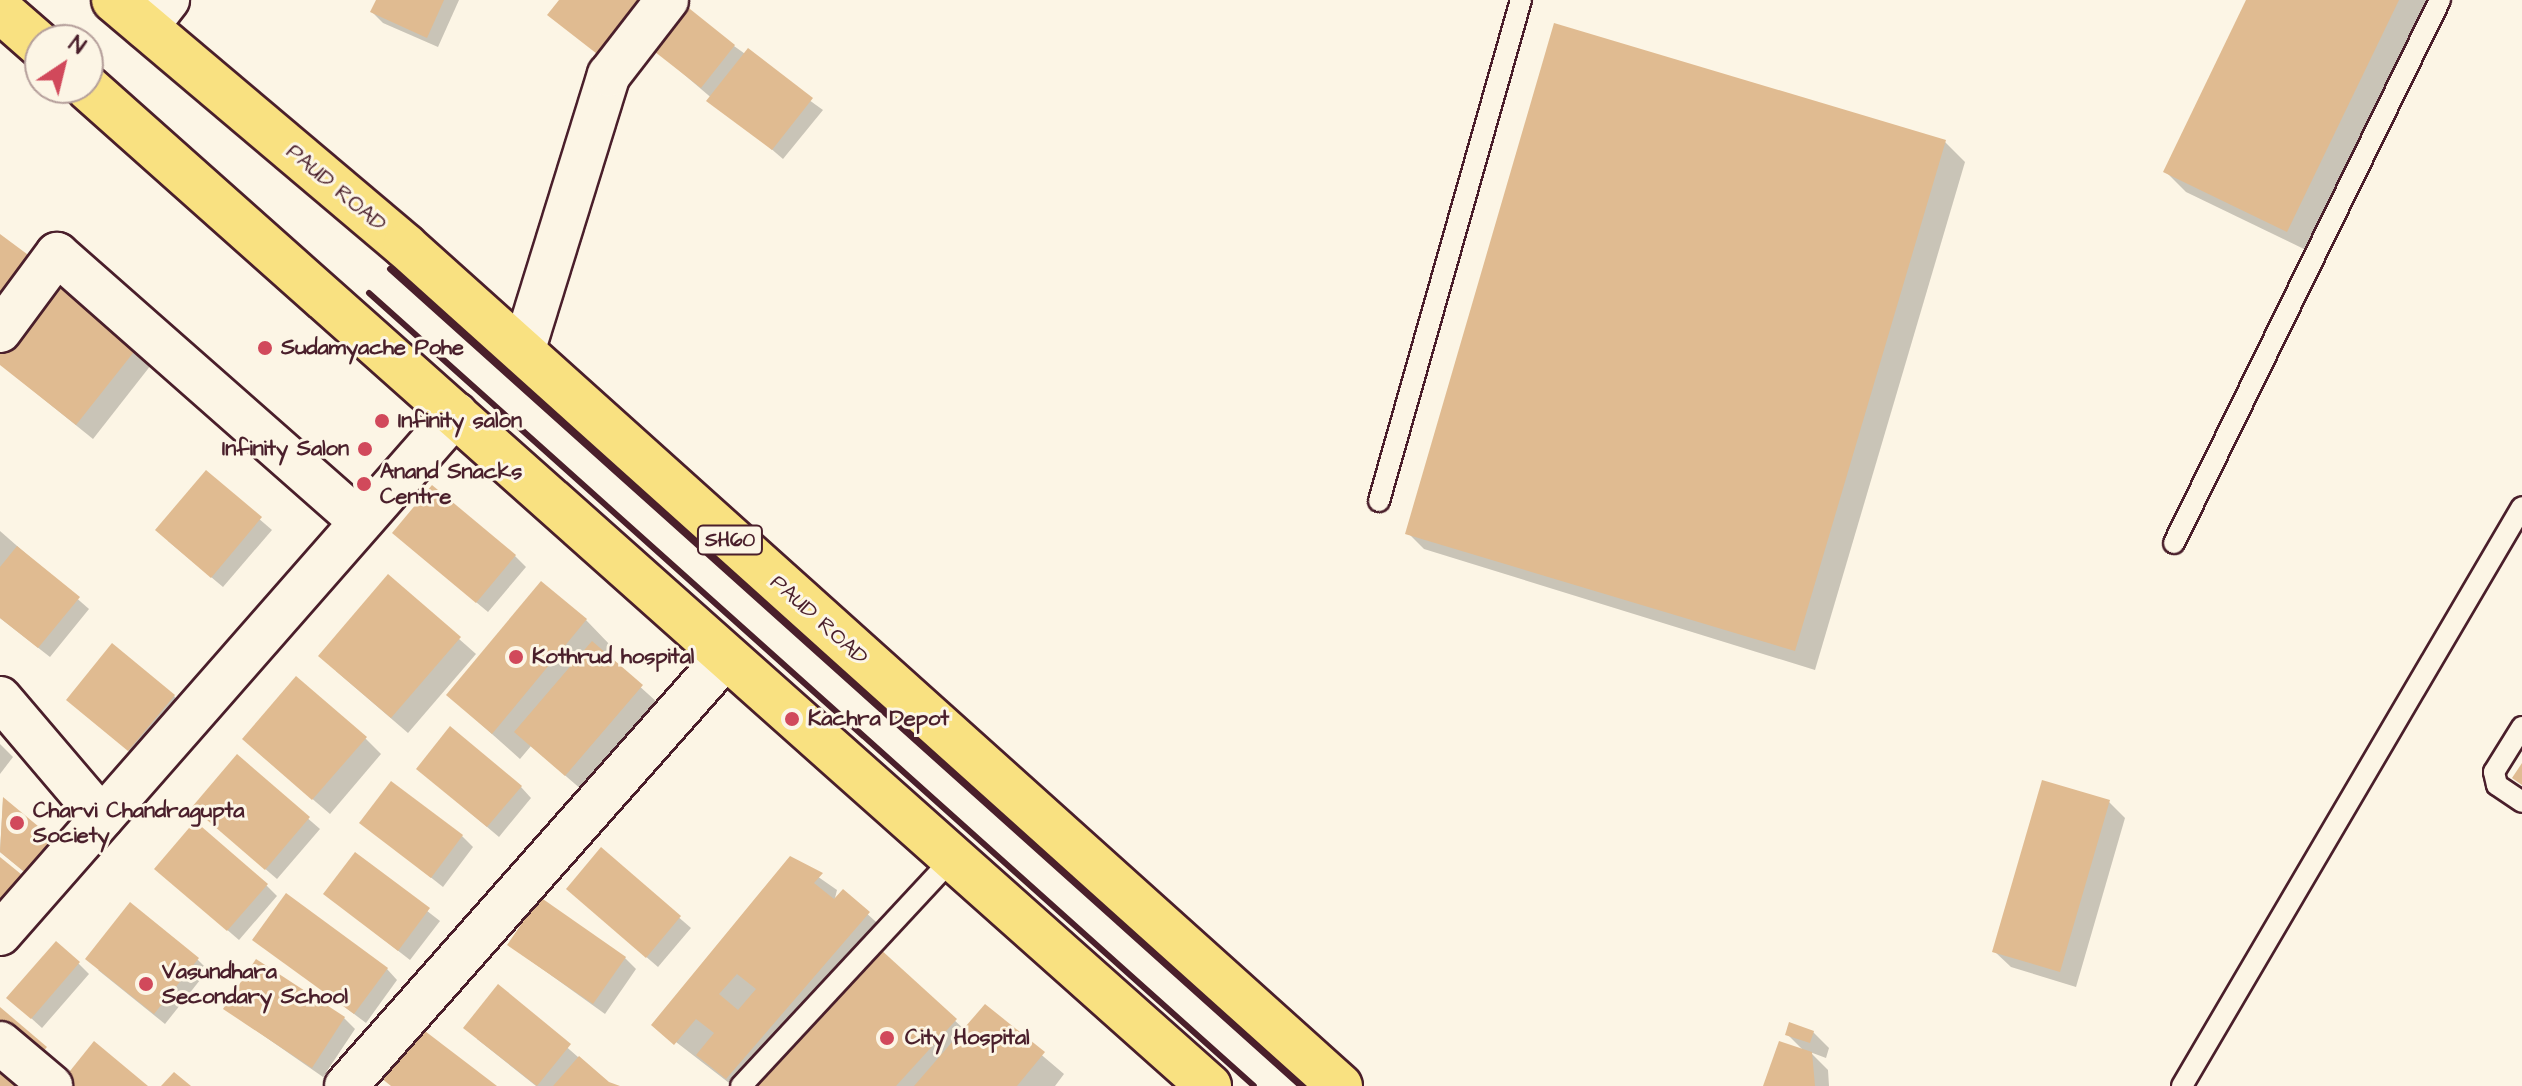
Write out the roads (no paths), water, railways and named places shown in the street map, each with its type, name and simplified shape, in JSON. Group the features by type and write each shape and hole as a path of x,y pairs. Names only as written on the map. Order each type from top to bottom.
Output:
{"main road":[{"name":"PAUD ROAD","path":"142,9 1331,1084"},
{"path":"0,10 24,31"},
{"path":"104,102 1209,1086"}],"street":[{"path":"523,352 609,75 667,0"},
{"path":"0,331 57,254 361,522"},
{"path":"0,934 456,414"},
{"path":"346,1086 726,657"},
{"path":"0,698 102,818"},
{"path":"0,1043 51,1086"}],"lane":[{"path":"1379,501 1521,0"},
{"path":"2174,543 2440,0"},
{"path":"2182,1086 2522,507"},
{"path":"2522,727 2494,772 2497,785 2522,802"},
{"path":"741,1086 952,859"}],"railway":[{"path":"390,269 1301,1086"},
{"path":"369,293 1254,1086"}],"place":[{"name":"Sudamyache Pohe","path":"265,348"},
{"name":"Infinity salon","path":"382,421"},
{"name":"Infinity Salon","path":"365,449"},
{"name":"Anand Snacks Centre","path":"364,484"},
{"name":"Kothrud hospital","path":"516,657"},
{"name":"Kachra Depot","path":"792,719"},
{"name":"Charvi Chandragupta Society","path":"17,823"},
{"name":"Vasundhara Secondary School","path":"146,984"},
{"name":"City Hospital","path":"887,1038"}]}
